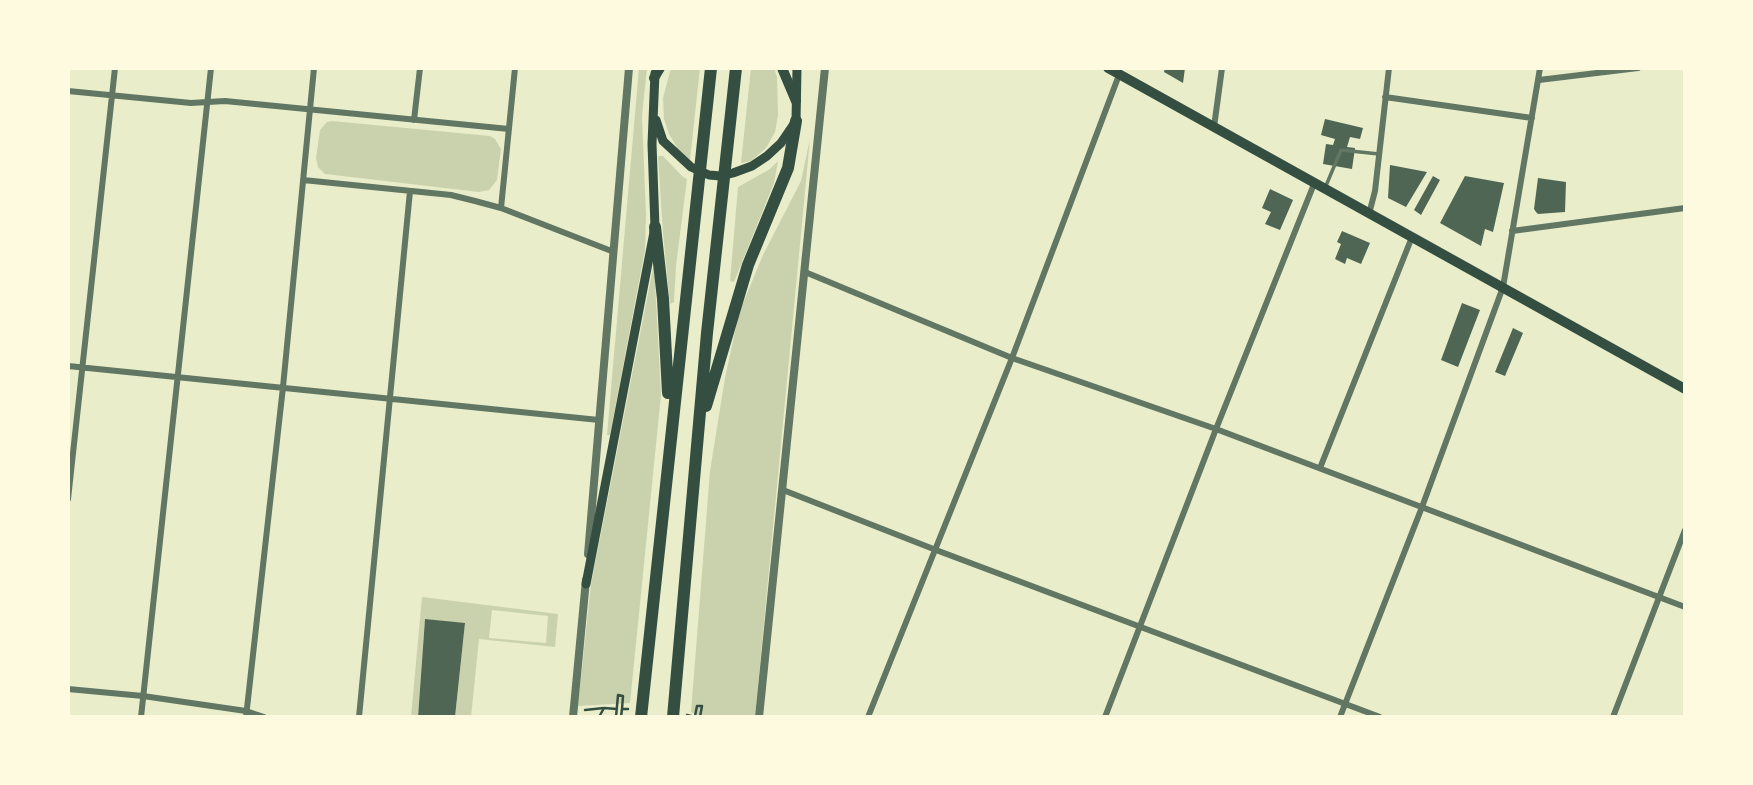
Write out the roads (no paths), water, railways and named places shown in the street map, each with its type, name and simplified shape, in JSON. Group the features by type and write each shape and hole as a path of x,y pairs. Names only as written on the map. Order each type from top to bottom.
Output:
{"highway":[{"path":"641,717 711,68"},
{"path":"673,717 697,437 736,68"},
{"path":"782,68 796,101"},
{"path":"1108,68 1684,387"},
{"path":"697,437 733,306 788,168 796,121"},
{"path":"655,227 663,299 671,425"}],"main road":[{"path":"652,105 663,141 691,167 709,175 721,176 752,166 781,143 796,121 796,68"},
{"path":"586,584 655,227 652,105 657,71"}],"street":[{"path":"68,499 116,68"},
{"path":"141,717 180,377 211,68"},
{"path":"246,714 283,387 314,68"},
{"path":"414,120 420,68"},
{"path":"501,208 514,68"},
{"path":"573,717 629,68"},
{"path":"760,717 825,68"},
{"path":"1214,127 1222,68"},
{"path":"1369,214 1375,191 1389,68"},
{"path":"1340,717 1422,507 1503,287 1541,68"},
{"path":"1539,80 1638,68"},
{"path":"868,717 1012,358 1119,75"},
{"path":"68,91 191,103 225,101 509,129"},
{"path":"1385,97 1532,118"},
{"path":"303,180 451,195 501,208 614,252"},
{"path":"1105,717 1216,429 1320,186"},
{"path":"359,717 410,191"},
{"path":"1512,231 1685,208"},
{"path":"1320,468 1412,237"},
{"path":"805,272 1012,358 1216,429 1685,607"},
{"path":"68,366 599,420"},
{"path":"783,490 1380,717"},
{"path":"1613,717 1685,530"},
{"path":"68,689 144,696 264,717"}],"lane":[{"path":"1320,186 1341,150 1379,154"}]}
